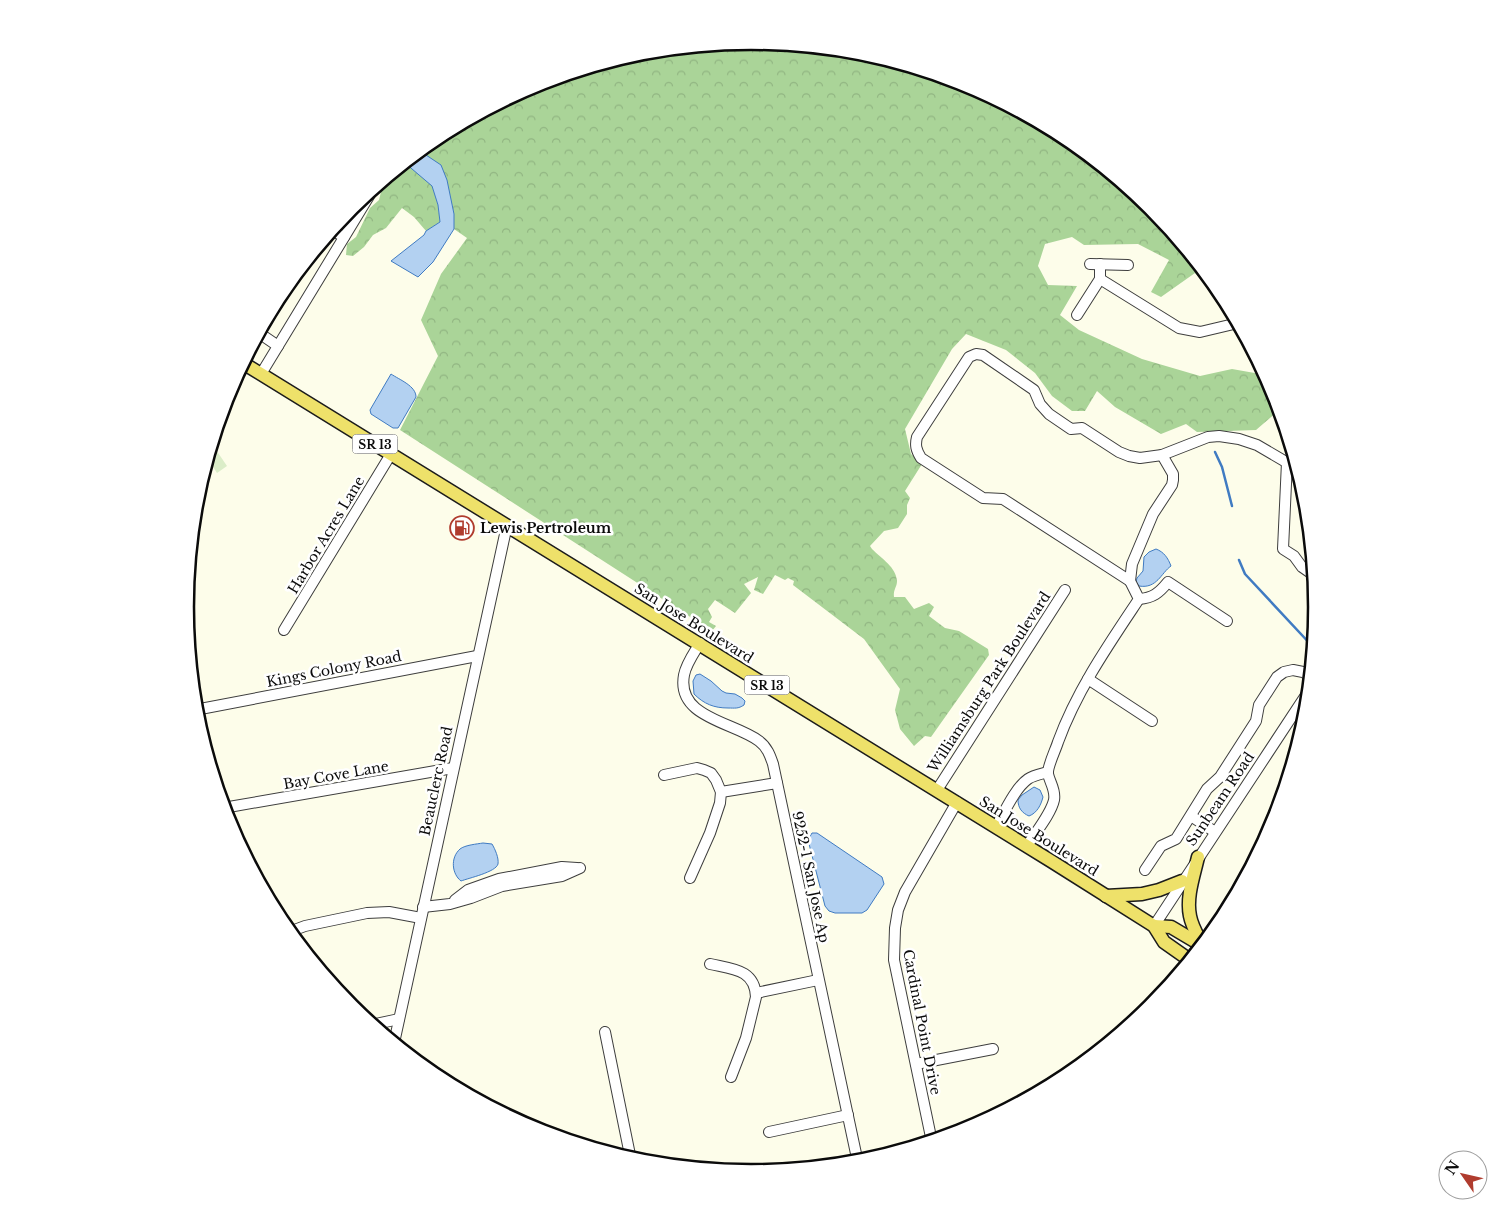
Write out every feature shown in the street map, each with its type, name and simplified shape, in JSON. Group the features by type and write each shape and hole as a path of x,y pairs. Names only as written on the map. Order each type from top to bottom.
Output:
{"main road":[{"name":"San Jose Boulevard","path":"249,366 700,643 1154,926 1164,942 1186,957"},
{"path":"1198,857 1189,900 1192,922 1200,939"},
{"path":"1106,896 1142,894 1182,881"},
{"name":"San Jose Boulevard","path":"1154,926 1171,927 1197,943"}],"street":[{"path":"261,374 361,209"},
{"path":"338,234 344,237"},
{"path":"1128,265 1095,264 1100,279 1179,328 1200,332 1231,325"},
{"path":"1077,315 1100,279"},
{"path":"265,337 278,346"},
{"path":"1139,599 1130,581 1003,499 983,498 921,458 915,444 918,437 970,357 976,354 983,355 1034,390 1040,404 1049,414 1071,429 1082,428 1119,452 1130,456 1140,458 1162,455 1208,437 1218,436 1239,439 1257,445 1290,464"},
{"name":"Harbor Acres Lane","path":"284,630 392,454"},
{"path":"1130,581 1132,564 1144,534 1153,514 1172,485 1173,474 1162,455"},
{"path":"1287,462 1284,549 1294,556 1302,567 1308,571"},
{"name":"Beauclerc Road","path":"395,1036 506,525"},
{"path":"1139,599 1149,598 1157,594 1168,582 1227,621"},
{"name":"Williamsburg Park Boulevard","path":"936,790 1065,590"},
{"path":"1027,846 1051,808 1054,799 1054,791 1048,772 1069,716 1094,666 1139,599"},
{"name":"9252-1 San Jose Ap","path":"700,643 684,676 683,685 691,705 696,710 759,741 770,754 855,1155"},
{"name":"Kings Colony Road","path":"204,708 478,656"},
{"path":"1145,870 1161,846 1176,839 1207,789 1220,777 1256,720 1259,705 1277,677 1284,672 1293,670 1305,673"},
{"path":"1088,679 1152,720"},
{"name":"Sunbeam Road","path":"1154,926 1300,703"},
{"name":"Bay Cove Lane","path":"231,807 453,768"},
{"path":"664,776 697,768 711,774 721,792 720,803 710,833 690,878"},
{"path":"996,827 1019,788 1027,780 1048,772"},
{"path":"721,792 777,783"},
{"name":"Cardinal Point Drive","path":"931,1135 894,960 894,928 905,892 957,802"},
{"path":"1191,816 1215,832"},
{"path":"297,929 367,913 422,912 471,898 518,879 562,868 580,868 562,876 518,879"},
{"path":"710,964 743,972 750,979 756,993 746,1038 732,1077"},
{"path":"756,993 818,980"},
{"path":"379,1023 399,1019"},
{"path":"605,1032 630,1151"},
{"path":"916,1064 993,1049"},
{"path":"769,1132 848,1115"}],"green space":[{"path":"715,51 788,51 860,61 896,69 965,92 998,107 1061,144 1091,165 1146,213 1171,240 1206,286 1195,273 1161,297 1151,292 1169,260 1138,244 1084,245 1072,237 1045,244 1038,266 1048,285 1077,286 1060,315 1079,330 1142,359 1200,376 1232,369 1258,374 1274,414 1256,430 1197,432 1186,424 1161,434 1115,407 1097,391 1085,411 1072,411 1052,396 1035,373 1006,350 966,334 952,349 905,429 911,454 922,464 905,491 910,498 907,505 907,514 898,528 884,531 870,546 888,564 896,576 894,597 905,597 914,609 929,603 934,607 929,616 945,628 959,631 988,649 989,655 931,737 925,736 914,746 900,729 895,710 900,689 864,639 793,585 794,581 788,578 785,580 775,575 763,594 754,590 758,577 744,584 751,593 735,613 715,600 708,609 712,617 709,622 716,626 712,631 400,430 438,356 421,320 441,274 467,238 454,229 454,214 424,156 505,107 538,92 572,80 607,69 643,61"},
{"path":"410,167 432,185 438,205 440,222 426,231 414,217 402,208 386,228 373,235 364,247 353,256 346,255 347,244 356,237 370,208 379,200 381,190"},
{"path":"217,451 227,466 217,473 212,466"}],"water":[{"path":"426,155 441,165 447,180 454,214 454,229 433,262 418,277 391,261 424,235 426,231 440,222 438,205 432,186 410,167"},
{"path":"391,374 410,386 416,397 398,428 393,428 371,414 370,410"},
{"path":"1156,549 1169,560 1171,566 1154,583 1139,586 1136,582 1143,571 1144,557"},
{"path":"700,674 722,691 742,698 745,701 744,705 736,708 723,708 710,705 702,700 694,694 693,681 696,675"},
{"path":"1034,787 1040,790 1043,797 1038,808 1029,816 1021,810 1018,800"},
{"path":"812,833 817,833 882,877 884,884 867,910 862,913 835,913 829,911 825,906 808,840"},
{"path":"483,843 492,844 498,864 488,872 461,881 453,866 457,853 465,847"}],"waterway":[{"path":"1215,452 1222,467 1232,506"},
{"path":"1239,560 1245,574 1308,642"}],"place":[{"name":"Lewis Pertroleum","path":"462,528"}]}
